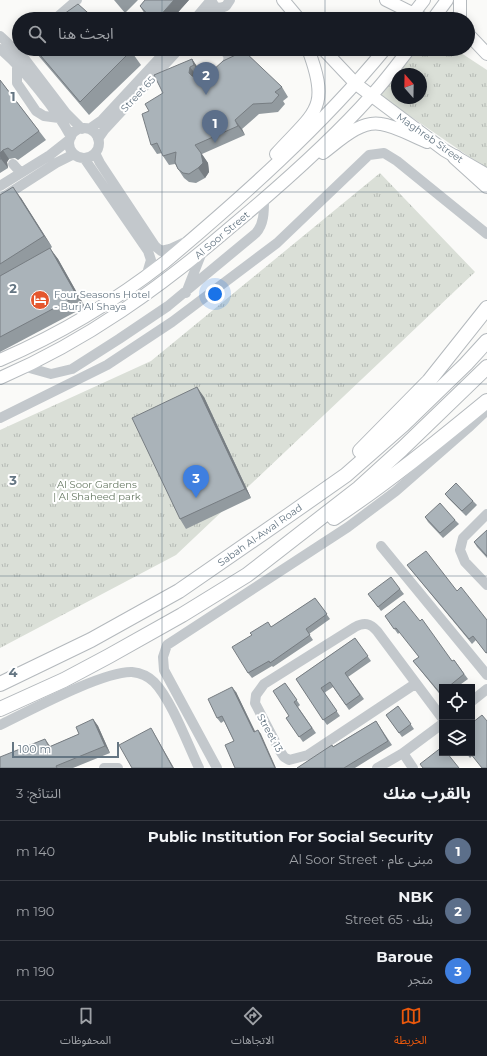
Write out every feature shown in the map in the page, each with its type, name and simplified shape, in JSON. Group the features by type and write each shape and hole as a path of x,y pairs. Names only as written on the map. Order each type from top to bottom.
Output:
{"highway":[{"path":"450,154 487,186"},
{"path":"289,515 328,481 398,414 429,381 485,309"},
{"name":"Sabah Al-Awal Road","path":"0,684 91,640 179,591 346,475 403,425 466,364 487,341"},
{"name":"Sabah Al-Awal Road","path":"0,709 64,680 109,656 182,615 247,575 359,488 487,367"},
{"path":"247,575 364,498 433,446 487,401"}],"main road":[{"path":"283,0 292,12"},
{"path":"386,0 407,12"},
{"path":"418,12 424,0"},
{"path":"438,12 447,0"},
{"path":"460,0 460,12"},
{"path":"475,41 487,54"},
{"path":"475,53 487,61"},
{"path":"232,203 315,110 320,89 310,56"},
{"name":"Maghreb Street","path":"330,56 356,84 450,154 487,175"},
{"name":"Al Soor Street","path":"0,360 23,350 88,314 146,276 232,203 312,130 356,84 379,56"},
{"name":"Al Soor Street","path":"0,378 26,367 87,334 138,300 202,252 288,178 372,95 404,56"},
{"path":"288,178 351,133 369,124 383,124 450,154"}],"street":[{"path":"63,12 77,0"},
{"path":"203,12 213,3 226,6 230,0"},
{"path":"0,36 12,44"},
{"path":"0,49 18,65 57,115 70,139 70,148 74,154 84,158 148,251 151,260 146,276"},
{"path":"24,56 66,113 86,129 93,132 98,140 98,146 95,153 84,158"},
{"name":"Street 65","path":"86,129 102,120 161,56"},
{"name":"Street 65","path":"98,140 105,129 173,56"},
{"path":"212,76 228,62 229,56"},
{"path":"18,65 17,83 36,111 46,117 57,115"},
{"path":"0,186 50,155 70,139 75,131 86,129"},
{"path":"95,153 100,163 155,246 161,251 170,250 192,238"},
{"path":"0,418 106,366 172,322 277,243 370,154 384,153 397,161 487,234"},
{"path":"0,199 56,163 74,154"},
{"path":"13,164 21,173"},
{"path":"26,367 51,374 72,368 119,339 186,293 256,234 260,228 264,213 264,200"},
{"path":"186,293 202,252"},
{"path":"217,768 178,693 166,675 163,665 163,655 168,643 348,527 396,491 487,410"},
{"path":"487,514 463,538 460,550 466,562 487,584"},
{"path":"381,546 487,675"},
{"name":"Street 13","path":"415,684 308,755 289,760 284,757 280,751 255,703 256,695 264,684 361,624 368,624 377,631 439,714"},
{"path":"0,724 90,683 127,672 148,677 161,690 199,768"},
{"path":"165,698 167,692 170,690 178,693"},
{"path":"475,699 486,693"},
{"path":"377,768 403,753 439,726"},
{"path":"403,753 413,768"},
{"path":"104,768 118,768"}],"green space":[{"path":"408,56 466,56 487,70 487,169 393,104 427,104 427,68 399,68"},
{"path":"391,78 391,103 378,94"},
{"name":"Al Soor Gardens | Al Shaheed park","path":"380,173 475,272 176,555 0,648 0,430 151,361"}],"building":[{"path":"145,0 174,0 163,12 146,12 140,6"},
{"path":"78,4 87,12 67,12"},
{"path":"41,56 126,56 80,102"},
{"path":"234,56 249,56 282,87 275,92 279,95 272,103 253,104 235,120 238,126 195,145 201,153 203,163 189,174 183,173 178,169 175,162 176,152 163,156 157,143 151,145 142,114 149,111 145,104 163,93 154,75 192,59 194,65 190,67 189,73 192,76 198,77 212,71 223,61"},
{"path":"0,80 39,131 12,151 8,148 0,153"},
{"path":"13,187 44,236 0,264 0,195"},
{"name":"Four Seasons Hotel - Burj Al Shaya","path":"50,248 77,296 0,337 0,276"},
{"path":"197,387 245,489 180,519 132,418"},
{"path":"456,483 473,501 462,511 445,494"},
{"path":"440,503 455,520 440,533 425,517"},
{"path":"487,530 487,556 474,542"},
{"path":"426,551 457,591 461,587 487,620 486,653 473,636 469,639 407,565"},
{"path":"391,577 400,589 378,607 368,594"},
{"path":"315,598 327,614 306,629 310,635 270,663 269,661 248,673 232,647 252,635 250,633 268,622 271,627"},
{"path":"404,601 420,621 422,619 452,661 454,660 464,674 452,684 439,684 439,692 413,661 419,657 396,628 394,629 385,616"},
{"path":"355,638 368,656 345,673 360,695 346,705 330,682 321,688 337,711 323,720 296,679"},
{"path":"285,683 297,700 294,702 312,728 299,737 286,718 289,716 273,691"},
{"path":"232,687 254,732 258,730 275,768 235,768 225,745 234,741 222,716 217,718 208,699"},
{"path":"398,706 411,724 399,733 386,715"},
{"path":"482,715 487,721 487,768 482,768 472,756 475,756 475,721"},
{"path":"93,719 105,746 56,766 57,768 0,768 0,757 45,739 49,747 79,734 76,727"},
{"path":"376,721 388,741 344,768 297,768 332,745 333,747"},
{"path":"151,728 173,768 132,768 119,745"},
{"path":"439,749 439,756 449,756 459,768 423,768 420,764"}],"place":[{"name":"NBK","path":"206,95"},
{"name":"Public Institution For Social Security","path":"215,143"},
{"name":"Four Seasons Hotel - Burj Al Shaya","path":"40,300"},
{"name":"Baroue","path":"196,498"}]}
